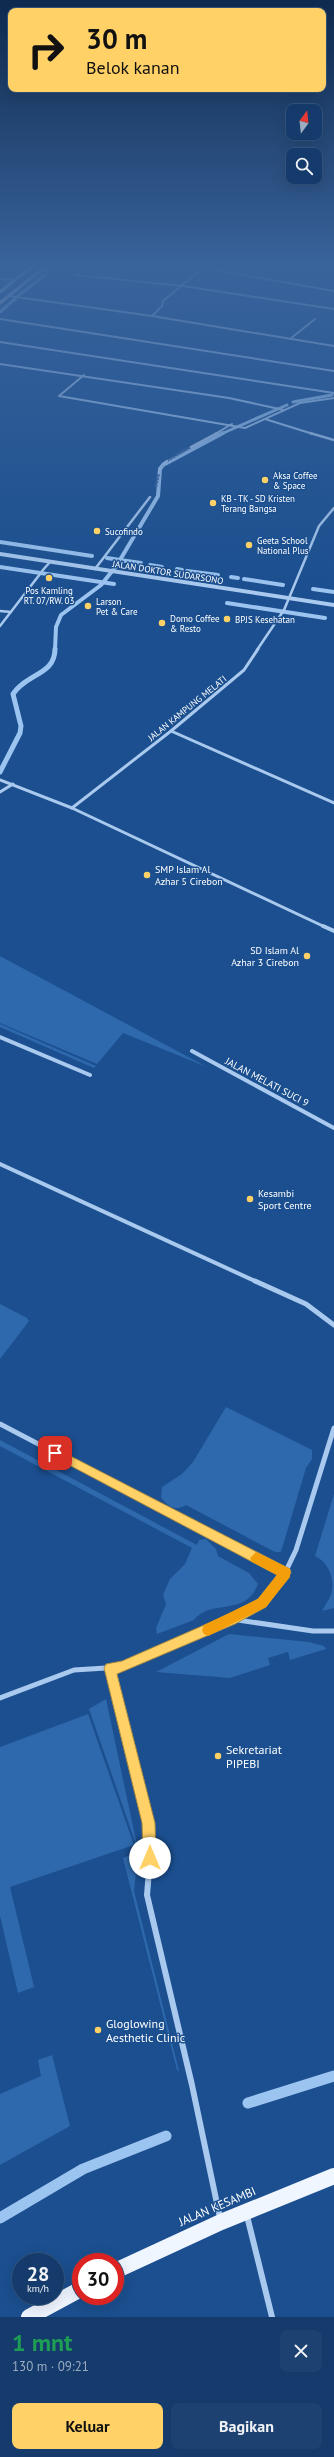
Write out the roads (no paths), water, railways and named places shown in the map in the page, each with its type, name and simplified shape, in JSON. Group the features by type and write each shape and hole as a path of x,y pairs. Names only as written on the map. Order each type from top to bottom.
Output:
{"main road":[{"name":"JALAN KESAMBI","path":"124,2267 221,2222 334,2176"},
{"path":"29,2317 72,2294"}],"street":[{"path":"62,372 284,410"},
{"path":"197,372 334,393"},
{"path":"84,375 59,396 239,425 243,427 300,403 334,398"},
{"path":"265,419 334,440"},
{"path":"191,447 232,424"},
{"path":"163,464 167,461"},
{"path":"158,473 160,468"},
{"path":"96,569 150,497"},
{"name":"JALAN KAMPUNG MELATI","path":"72,808 171,730 242,671 283,611 319,526 334,508"},
{"name":"JALAN DOKTOR SUDARSONO","path":"0,554 334,605"},
{"path":"0,626 50,562"},
{"path":"0,610 11,612"},
{"path":"171,730 334,803"},
{"path":"0,780 72,808 334,932"},
{"path":"0,792 11,783"},
{"path":"0,1037 90,1075"},
{"name":"JALAN MELATI SUCI 9","path":"192,1051 334,1128"},
{"path":"0,1164 306,1304 326,1316 334,1325"},
{"path":"0,1424 285,1573"},
{"path":"0,1698 74,1670 122,1667 231,1619 262,1603 285,1573 296,1550 334,1428"},
{"path":"231,1619 313,1631 334,1631"},
{"path":"110,1668 148,1823 151,1847 147,1895 196,2105 221,2222"},
{"path":"246,2212 272,2317"}],"waterway":[{"path":"293,402 332,395"},
{"path":"222,434 287,405"},
{"path":"120,560 158,496 160,469 163,465 222,434"},
{"path":"0,542 92,556"},
{"path":"107,558 120,560"},
{"path":"103,582 120,560"},
{"path":"120,560 141,563"},
{"path":"150,565 162,567"},
{"path":"0,567 103,582"},
{"path":"177,569 182,570"},
{"path":"187,571 218,575"},
{"path":"231,577 238,578"},
{"path":"244,579 283,585"},
{"path":"55,650 56,627 61,615 103,582"},
{"path":"103,582 114,584"},
{"path":"313,589 334,592"},
{"path":"227,603 325,618"},
{"path":"0,772 20,733 21,726 13,694 25,682 50,664 54,658 55,649"},
{"path":"248,2103 334,2076"},
{"path":"0,2218 83,2169 166,2136"}],"tunnel":[{"path":"167,461 191,447"},
{"path":"156,487 159,473"}],"place":[{"name":"Aksa Coffee & Space","path":"265,480"},
{"name":"KB - TK - SD Kristen Terang Bangsa","path":"213,503"},
{"name":"Sucofindo","path":"97,531"},
{"name":"Geeta School National Plus","path":"249,545"},
{"name":"Pos Kamling RT. 07/RW. 03","path":"49,578"},
{"name":"Larson Pet & Care","path":"88,606"},
{"name":"BPJS Kesehatan","path":"227,619"},
{"name":"Domo Coffee & Resto","path":"162,623"},
{"name":"SMP Islam Al Azhar 5 Cirebon","path":"147,875"},
{"name":"SD Islam Al Azhar 3 Cirebon","path":"307,956"},
{"name":"Kesambi Sport Centre","path":"250,1199"},
{"name":"Sekretariat PIPEBI","path":"218,1756"},
{"name":"Gloglowing Aesthetic Clinic","path":"98,2030"}]}
